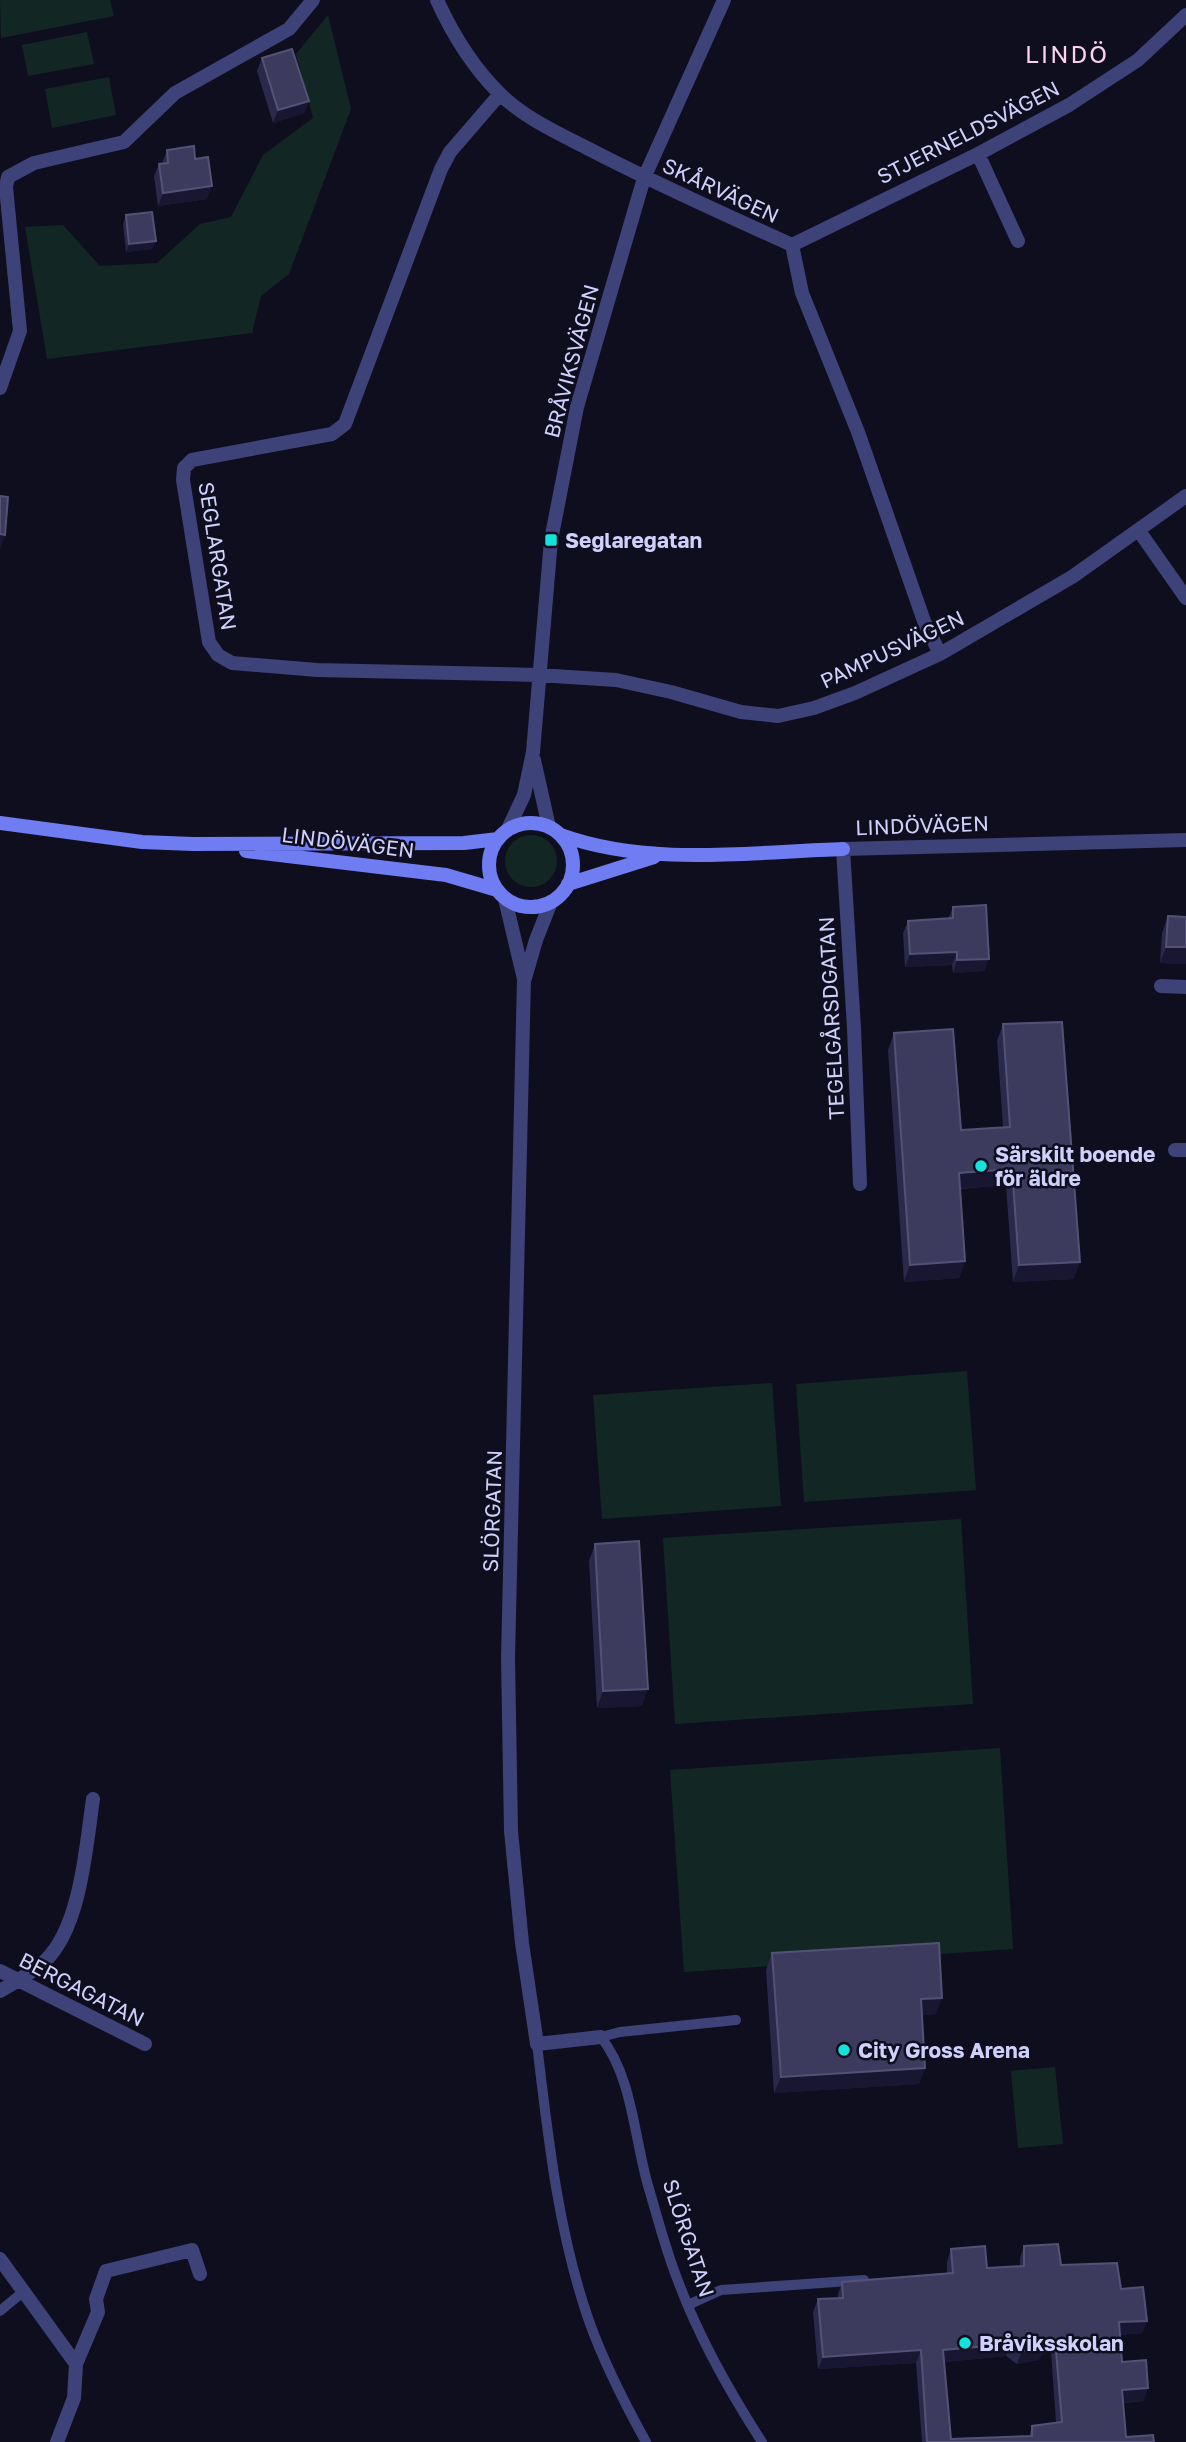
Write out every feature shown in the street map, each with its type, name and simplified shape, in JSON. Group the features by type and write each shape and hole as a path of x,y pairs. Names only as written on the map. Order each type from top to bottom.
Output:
{"main road":[{"name":"LINDÖVÄGEN","path":"0,823 142,842 193,844 464,843 503,834"},
{"path":"536,823 555,831 569,847 573,860 568,884 551,902 540,906 527,907 501,895 490,878 488,864 491,851 503,834 522,824 536,823"},
{"name":"LINDÖVÄGEN","path":"555,831 606,849 659,856 843,849"},
{"name":"LINDÖVÄGEN","path":"193,844 446,875 501,895"},
{"name":"LINDÖVÄGEN","path":"568,884 659,856"}],"street":[{"path":"0,388 20,331 6,187 8,177 34,163 124,142 175,93 289,29 313,0"},
{"name":"SKÅRVÄGEN","path":"437,0 476,67 500,94 542,124 645,178 792,245 802,293 858,432 924,621 940,654"},
{"name":"BRÅVIKSVÄGEN","path":"503,834 524,794 533,752 551,540 578,407 645,178 724,0"},
{"name":"STJERNELDSVÄGEN","path":"792,245 978,154 1069,105 1138,60 1186,15"},
{"name":"SEGLARGATAN","path":"500,94 450,152 441,169 345,424 332,434 192,460 184,468 183,480 209,642 218,655 232,663 317,670 538,676"},
{"path":"978,154 1018,241"},
{"name":"PAMPUSVÄGEN","path":"538,676 616,680 741,712 778,716 824,704 940,654 1072,577 1186,496"},
{"path":"1139,531 1186,598"},
{"name":"BRÅVIKSVÄGEN","path":"533,752 555,831"},
{"name":"LINDÖVÄGEN","path":"843,849 1186,840"},
{"name":"TEGELGÅRSDGATAN","path":"843,849 860,1184"},
{"name":"SLÖRGATAN","path":"501,895 524,979"},
{"name":"SLÖRGATAN","path":"537,2044 522,1942 511,1831 508,1658 524,979 551,902"},
{"path":"1161,986 1186,987"},
{"path":"0,1991 46,1960 68,1926 80,1888 93,1798"},
{"name":"BERGAGATAN","path":"0,1971 145,2045"},
{"path":"537,2044 601,2037"},
{"path":"57,2442 74,2398 76,2364 98,2312 96,2299 106,2271 192,2250 200,2274"},
{"path":"0,2259 76,2364"}],"lane":[{"path":"601,2037 620,2032 736,2020"},
{"name":"SLÖRGATAN","path":"601,2037 611,2050 621,2074 648,2185 677,2280 731,2394 762,2442"},
{"name":"SLÖRGATAN","path":"537,2044 549,2151 566,2239 590,2322 628,2409 646,2442"},
{"path":"688,2305 721,2290 878,2279"},
{"path":"0,2311 23,2292"}],"green space":[{"path":"0,0 110,0 114,16 1,38"},
{"path":"328,15 351,109 289,274 261,296 252,333 47,359 25,227 63,225 100,266 157,263 200,224 231,217 263,155 313,118 296,54"},
{"path":"87,32 94,64 28,76 22,45"},
{"path":"109,77 116,115 52,128 45,89"},
{"path":"531,835 550,842 557,861 550,880 531,887 512,880 505,861 512,842"},
{"path":"967,1371 976,1490 804,1502 796,1384"},
{"path":"772,1383 781,1506 602,1519 593,1395"},
{"path":"961,1519 973,1704 675,1724 663,1538"},
{"path":"1000,1748 1013,1949 684,1972 670,1770"},
{"path":"1055,2067 1063,2144 1018,2148 1011,2071"}],"building":[{"path":"292,49 309,101 278,110 262,58"},
{"path":"194,146 195,159 208,157 212,186 163,193 159,164 168,163 167,150"},
{"path":"152,212 156,241 129,244 126,215"},
{"path":"0,496 8,497 5,535 0,534"},
{"path":"986,905 989,959 957,960 957,952 910,954 908,921 953,918 953,907"},
{"path":"1168,916 1186,917 1186,947 1166,947"},
{"name":"Särskilt boende för äldre","path":"1062,1022 1080,1262 1019,1265 1012,1169 959,1173 965,1261 910,1265 894,1033 953,1029 961,1130 1010,1127 1003,1024"},
{"path":"639,1541 648,1689 603,1691 595,1544"},
{"name":"City Gross Arena","path":"939,1943 942,1998 921,1999 925,2068 781,2077 772,1953"},
{"name":"Bråviksskolan","path":"1058,2244 1061,2265 1117,2263 1121,2289 1143,2287 1147,2321 1119,2322 1122,2362 1146,2360 1148,2388 1122,2390 1126,2437 1153,2435 1154,2442 927,2442 921,2350 823,2357 818,2299 843,2298 842,2282 953,2273 951,2249 985,2246 987,2268 1024,2266 1024,2246","holes":["1055,2339 1062,2422 1032,2426 1032,2436 951,2439 943,2350 1010,2344 1022,2351 1042,2347 1047,2341"]}],"place":[{"name":"Seglaregatan","path":"551,540"},
{"name":"Särskilt boende för äldre","path":"981,1166"},
{"name":"City Gross Arena","path":"844,2050"},
{"name":"Bråviksskolan","path":"965,2343"}],"district":[{"name":"LINDÖ","path":"1067,53"}]}
